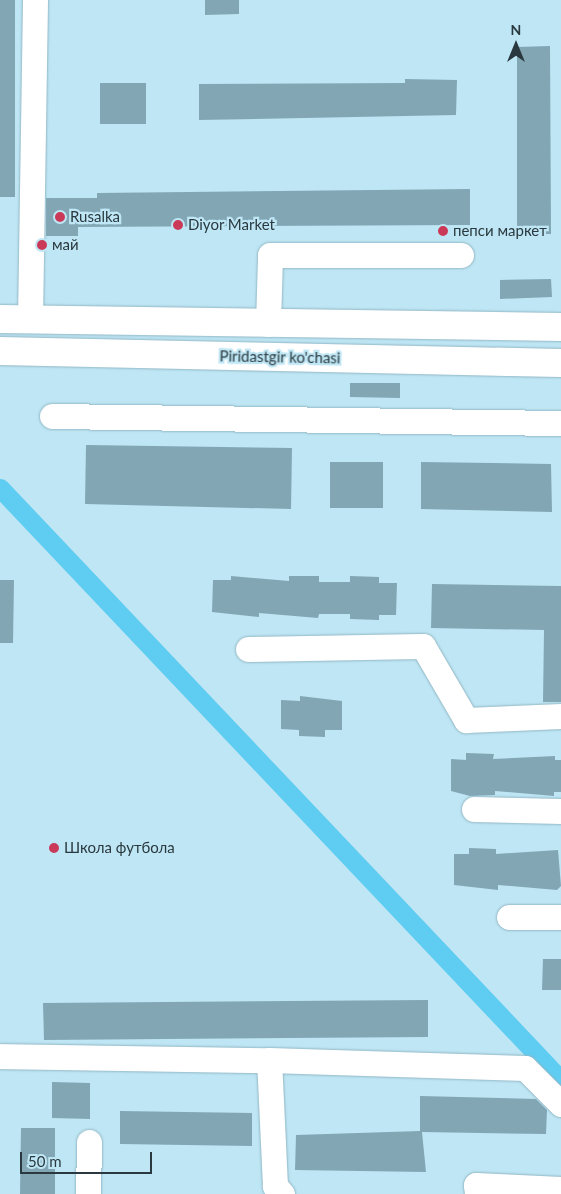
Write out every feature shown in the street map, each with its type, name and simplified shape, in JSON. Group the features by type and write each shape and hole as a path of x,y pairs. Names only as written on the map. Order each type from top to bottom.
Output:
{"main road":[{"path":"0,319 561,328"},
{"name":"Piridastgir ko'chasi","path":"0,351 561,363"}],"lane":[{"path":"30,319 36,0"},
{"path":"268,324 268,270 270,255 462,255"},
{"path":"52,416 561,423"},
{"path":"248,649 423,646 466,720 561,716"},
{"path":"474,809 561,811"},
{"path":"509,917 561,917"},
{"path":"0,1056 269,1060 525,1068 561,1104"},
{"path":"269,1060 275,1186 282,1194"},
{"path":"88,1194 89,1142"},
{"path":"477,1194 476,1185 561,1189"}],"building":[{"path":"0,0 15,0 15,197 0,197"},
{"path":"205,0 239,0 239,14 205,15"},
{"path":"550,46 551,234 517,234 517,47"},
{"path":"405,79 457,80 456,115 199,120 199,84 405,83"},
{"path":"100,83 146,83 146,124 100,124"},
{"path":"470,189 470,225 78,227 78,236 46,236 46,198 97,198 97,193"},
{"path":"551,279 552,297 500,299 500,280"},
{"path":"350,383 400,383 400,398 350,397"},
{"path":"86,445 292,448 291,509 85,504"},
{"path":"330,462 383,462 383,508 330,508"},
{"path":"421,462 551,464 552,512 421,509"},
{"path":"231,576 289,581 289,576 319,576 319,582 350,582 350,576 379,577 379,583 397,583 396,615 379,615 379,620 350,619 350,614 319,614 318,618 259,613 259,617 212,612 213,580 231,580"},
{"path":"0,580 14,580 13,643 0,643"},
{"path":"432,584 561,586 561,702 543,702 544,630 431,628"},
{"path":"300,696 342,701 342,730 325,730 325,737 299,736 299,730 281,729 281,700 300,701"},
{"path":"466,753 494,754 493,759 555,756 555,760 561,760 561,792 554,792 554,796 495,791 495,795 470,796 451,791 451,759 466,760"},
{"path":"469,848 496,849 496,854 558,850 561,886 557,890 498,885 498,890 454,885 454,854 469,854"},
{"path":"543,959 561,959 561,990 542,990"},
{"path":"428,1000 428,1037 44,1040 43,1003"},
{"path":"52,1082 90,1083 90,1119 52,1118"},
{"path":"420,1096 536,1099 547,1110 546,1134 422,1132 426,1172 295,1170 296,1135 420,1131"},
{"path":"120,1111 252,1113 252,1146 120,1144"},
{"path":"21,1128 55,1128 55,1194 20,1194"}],"waterway":[{"path":"0,488 561,1080"}],"place":[{"name":"Rusalka","path":"60,217"},
{"name":"Diyor Market","path":"178,225"},
{"name":"пепси маркет","path":"443,231"},
{"name":"май","path":"42,245"},
{"name":"Школа футбола","path":"54,848"}]}
